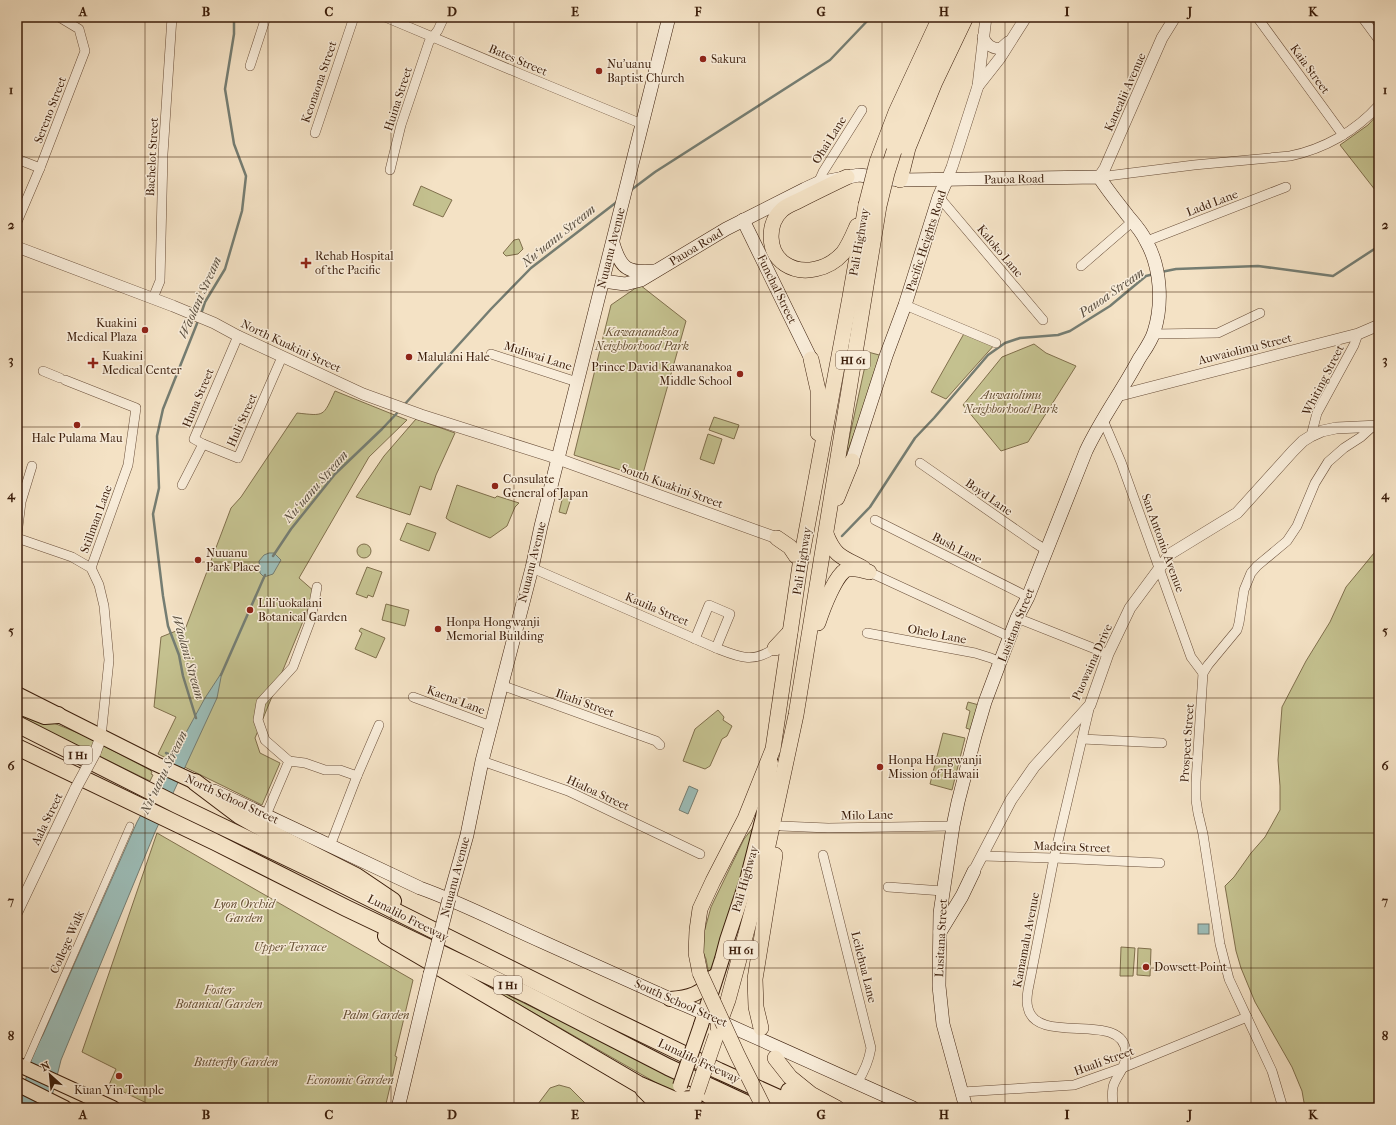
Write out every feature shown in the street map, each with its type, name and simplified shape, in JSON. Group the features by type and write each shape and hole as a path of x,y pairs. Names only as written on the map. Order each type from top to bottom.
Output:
{"highway":[{"name":"Pali Highway","path":"773,749 808,523 845,327 872,205 887,173 888,149 899,105 940,17"},
{"name":"Pali Highway","path":"888,149 953,17"},
{"path":"900,180 908,148 935,82 966,17"},
{"path":"847,177 782,209 772,225 770,234 776,255 785,264 796,269 811,270 828,264 839,256 848,244 872,205"},
{"name":"Pali Highway","path":"694,1100 728,1000 761,878 774,823 807,652 826,534 872,205"},
{"path":"794,611 788,604 818,430 818,390 811,359"},
{"path":"829,515 852,461"},
{"path":"777,538 795,534 801,529"},
{"path":"826,534 830,545 836,554 869,572"},
{"path":"777,538 790,546 796,556"},
{"path":"807,652 838,577 846,569 869,572"},
{"path":"775,648 790,632"},
{"path":"17,705 45,716 58,715"},
{"name":"Lunalilo Freeway","path":"17,724 177,805 249,838 591,1009 801,1108"},
{"path":"761,1028 756,1007 755,978 781,826 791,736"},
{"name":"Lunalilo Freeway","path":"17,746 175,822 346,908 528,995 668,1066 756,1108"},
{"path":"764,1108 738,1056 700,972 696,953 696,930 700,909 746,819 773,749"},
{"path":"193,781 240,816 263,830 365,881 392,900 424,926"},
{"path":"346,908 395,942 638,1084 676,1098 694,1100"},
{"path":"591,1009 828,1108"},
{"path":"775,1058 790,1077 811,1094 837,1108"},
{"path":"668,1066 726,1108"},
{"path":"638,1084 658,1104 659,1108"}],"main road":[{"name":"Nuuanu Avenue","path":"398,1108 426,988 466,839 482,761 532,568 541,526 669,17"},
{"name":"Pauoa Road","path":"604,277 625,284 645,278 743,220 818,183 847,177 859,175 900,180 1099,177"},
{"name":"Lusitana Street","path":"966,1108 943,1024 939,986 940,913 958,802 985,702 1017,618 1028,597 1086,452 1102,420 1134,369 1153,334 1159,306 1158,280 1154,259 1147,241 1099,177"},
{"name":"Pacific Heights Road","path":"852,461 886,356 905,305 939,197 947,179"},
{"name":"Funchal Street","path":"743,220 811,359"},
{"path":"612,242 616,256 625,267 638,272 657,270"},
{"name":"North School Street","path":"17,694 156,764 420,888 449,899"},
{"name":"Pali Highway","path":"676,1098 703,1019 747,880 763,817 773,749"},
{"path":"944,888 956,888 962,885 974,871"},
{"path":"940,932 962,896 974,871"},
{"name":"South School Street","path":"449,899 499,923 670,999 703,1019 720,1020 913,1108"},
{"path":"670,999 686,998 700,991 711,982 722,959"},
{"path":"23,1067 113,1108"},
{"path":"19,1087 59,1105"}],"street":[{"name":"Sereno Street","path":"17,222 40,168 85,51 79,29 59,17"},
{"name":"Bachelot Street","path":"153,298 160,281 163,154 172,17"},
{"path":"250,66 266,17"},
{"name":"Keonaona Street","path":"315,133 354,17"},
{"name":"Bates Street","path":"385,17 642,124"},
{"name":"Huina Street","path":"390,170 401,125 429,42 434,37 444,17"},
{"name":"Pacific Heights Road","path":"947,179 978,86 986,17"},
{"path":"978,86 1000,58 1026,17"},
{"name":"Kanealii Avenue","path":"1099,177 1105,168 1162,38 1175,17"},
{"name":"Kaia Street","path":"1257,17 1343,135"},
{"path":"1362,17 1379,40"},
{"path":"983,37 989,46 1000,49 1010,41"},
{"name":"Pauoa Road","path":"1099,177 1194,165 1290,156 1305,153 1319,148 1343,135 1366,119 1379,105"},
{"name":"Ohai Lane","path":"818,183 823,172 862,110"},
{"path":"17,159 40,168"},
{"name":"Ladd Lane","path":"1147,241 1286,187"},
{"name":"Kaloko Lane","path":"939,197 1043,320"},
{"path":"1081,266 1133,222"},
{"name":"North Kuakini Street","path":"17,247 153,298 214,323 282,357 363,394 558,459"},
{"path":"905,305 996,343"},
{"path":"1153,334 1218,333 1260,313"},
{"name":"Auwaiolimu Street","path":"1117,396 1358,334 1379,325"},
{"name":"Whiting Street","path":"1310,436 1317,413 1354,345 1358,334"},
{"name":"Huna Street","path":"182,485 203,444 194,439 238,336"},
{"name":"Muliwai Lane","path":"491,354 577,382"},
{"name":"Huli Street","path":"203,444 238,458 282,357"},
{"name":"Stillman Lane","path":"43,371 136,408 128,465 91,568 99,585 104,606 109,660 101,737"},
{"name":"San Antonio Avenue","path":"1102,420 1121,462 1191,657 1203,673"},
{"path":"1203,673 1237,630 1240,623 1244,590 1251,573 1257,566 1287,541 1297,526 1315,483 1328,462 1344,448 1376,427"},
{"name":"Puowaina Drive","path":"974,871 1010,800 1030,772 1090,705 1108,654 1130,608 1170,554 1237,513 1293,451 1310,436 1322,431 1336,428 1376,427"},
{"name":"South Kuakini Street","path":"558,459 777,538"},
{"name":"Boyd Lane","path":"920,463 1046,550"},
{"path":"32,466 21,502 17,536 72,557 91,568"},
{"name":"Bush Lane","path":"875,520 1028,597"},
{"name":"Kauila Street","path":"532,568 740,657 754,658 765,655 775,648"},
{"path":"869,572 1010,637"},
{"path":"317,587 312,619 293,667 261,702 258,720 265,740 289,761 305,762 324,770 340,770 357,776"},
{"path":"695,639 709,605 730,614 716,648"},
{"path":"1017,618 1108,654"},
{"name":"Ohelo Lane","path":"867,633 975,653 1000,662"},
{"name":"Prospect Street","path":"1203,673 1196,782 1198,813 1204,834 1220,944 1229,979 1272,1071 1282,1108"},
{"name":"Iliahi Street","path":"501,685 656,741 660,745"},
{"name":"Kaena Lane","path":"413,697 491,726"},
{"name":"Kamamalu Avenue","path":"1090,705 1054,858 1028,990 1028,1009 1036,1021 1044,1026 1106,1031 1122,1041 1126,1052 1122,1068 1113,1085 1113,1108"},
{"path":"330,846 357,776 379,725"},
{"name":"Aala Street","path":"17,912 76,788 95,753 101,737"},
{"path":"1082,739 1162,743"},
{"path":"266,815 289,761"},
{"name":"Hialoa Street","path":"482,761 568,791 700,854"},
{"name":"College Walk","path":"23,1067 130,826"},
{"name":"Milo Lane","path":"781,826 828,828 953,826"},
{"name":"Leilehua Lane","path":"822,856 870,1041 870,1056 857,1083"},
{"name":"Madeira Street","path":"982,856 1160,863"},
{"path":"888,886 944,888"},
{"name":"Huali Street","path":"962,1092 1074,1085 1122,1068 1246,1017"}],"green space":[{"path":"1379,113 1379,195 1340,145 1368,125"},
{"path":"421,186 452,200 443,217 413,205"},
{"path":"519,239 523,249 518,254 506,256 503,253 514,240"},
{"name":"Kawananakoa Neighborhood Park","path":"640,285 686,321 642,477 574,455 611,305"},
{"name":"Auwaiolimu Neighborhood Park","path":"966,330 996,343 946,399 931,392"},
{"name":"Auwaiolimu Neighborhood Park","path":"1034,344 1046,353 1076,366 1028,442 1001,451 963,405 1002,357"},
{"path":"868,352 883,356 845,458"},
{"name":"Lili'uokalani Botanical Garden","path":"335,391 407,420 369,457 299,578 315,592 255,738 260,753 280,763 262,805 158,754 176,717 154,707 161,637 186,627 231,508 241,497 297,413 322,413 328,406"},
{"path":"714,417 739,425 734,439 709,430"},
{"path":"416,419 455,433 436,475 431,490 420,486 410,515 356,497 384,456"},
{"path":"708,434 722,439 714,464 700,459"},
{"path":"457,485 495,498 497,496 519,503 515,507 507,526 490,538 446,518"},
{"path":"564,492 572,495 566,514 559,512"},
{"path":"407,523 436,533 429,551 400,540"},
{"path":"361,544 367,544 371,548 371,554 367,558 361,558 357,554 357,548"},
{"path":"1379,547 1379,1108 1305,1108 1302,1091 1292,1067 1255,1002 1241,968 1236,951 1225,886 1234,877 1251,853 1265,837 1280,810 1278,760 1282,707 1306,661 1330,622 1346,587"},
{"path":"367,567 382,572 373,597 368,595 367,598 356,594"},
{"path":"386,604 409,610 405,626 382,620"},
{"path":"361,628 385,638 376,658 355,649 362,633 359,631"},
{"path":"968,702 979,705 972,730 966,728 970,711 966,709"},
{"path":"17,708 83,735 150,770 152,772 151,774 153,775 150,781 17,716"},
{"path":"718,710 724,717 723,720 732,726 727,736 722,739 710,766 705,769 683,761 695,729"},
{"path":"943,733 965,738 952,790 930,784"},
{"path":"755,825 754,833 710,980 706,959 703,952 703,936 711,907 744,839"},
{"name":"Foster Botanical Garden","path":"157,833 413,980 395,1056 397,1057 385,1108 157,1108 109,1085 116,1069 82,1052"},
{"path":"1121,947 1135,948 1133,976 1120,976"},
{"path":"1138,948 1151,949 1150,976 1137,975"},
{"path":"471,977 680,1080 674,1093"},
{"path":"559,1085 570,1088 590,1108 535,1108 550,1088"}],"water":[{"path":"274,553 281,560 273,574 264,577 260,573 259,561 264,555"},
{"path":"222,672 217,698 155,832 61,1060 49,1108 18,1108 33,1052 43,1035 137,822 205,698"},
{"path":"689,786 698,790 688,814 679,810"},
{"path":"1198,924 1209,924 1209,934 1198,934"}],"waterway":[{"name":"Waolani Stream","path":"201,314 205,302 225,269 242,211 246,176 234,144 225,89 234,34 234,17"},
{"name":"Nuʻuanu Stream","path":"631,190 655,172 830,60 871,17"},
{"name":"Nuʻuanu Stream","path":"404,405 491,309 531,268 618,201"},
{"name":"Pauoa Stream","path":"1161,272 1176,269 1258,266 1333,276 1379,246"},
{"name":"Pauoa Stream","path":"842,536 870,507 915,438 988,355 1005,343 1020,338 1058,335 1070,331 1110,306 1146,276 1154,274"},
{"name":"Waolani Stream","path":"196,718 183,676 179,655 168,626 153,514 159,488 157,436 163,409 198,321"},
{"name":"Nuʻuanu Stream","path":"273,556 291,529 335,474 399,411"},
{"name":"Nuʻuanu Stream","path":"221,675 265,575"},
{"path":"166,753 175,757"}],"place":[{"name":"Sakura","path":"703,59"},
{"name":"Nu'uanu Baptist Church","path":"599,71"},
{"name":"Rehab Hospital of the Pacific","path":"306,263"},
{"name":"Kuakini Medical Plaza","path":"145,330"},
{"name":"Malulani Hale","path":"409,357"},
{"name":"Kuakini Medical Center","path":"93,363"},
{"name":"Prince David Kawananakoa Middle School","path":"740,374"},
{"name":"Hale Pulama Mau","path":"77,425"},
{"name":"Consulate General of Japan","path":"495,486"},
{"name":"Nuuanu Park Place","path":"198,560"},
{"name":"Lili'uokalani Botanical Garden","path":"250,610"},
{"name":"Honpa Hongwanji Memorial Building","path":"438,629"},
{"name":"Honpa Hongwanji Mission of Hawaii","path":"880,767"},
{"name":"Dowsett Point","path":"1146,967"},
{"name":"Kuan Yin Temple","path":"119,1076"}],"park label":[{"name":"Lyon Orchid Garden","path":"244,911"},
{"name":"Upper Terrace","path":"290,947"},
{"name":"Palm Garden","path":"376,1015"},
{"name":"Butterfly Garden","path":"236,1062"},
{"name":"Economic Garden","path":"350,1080"}]}
